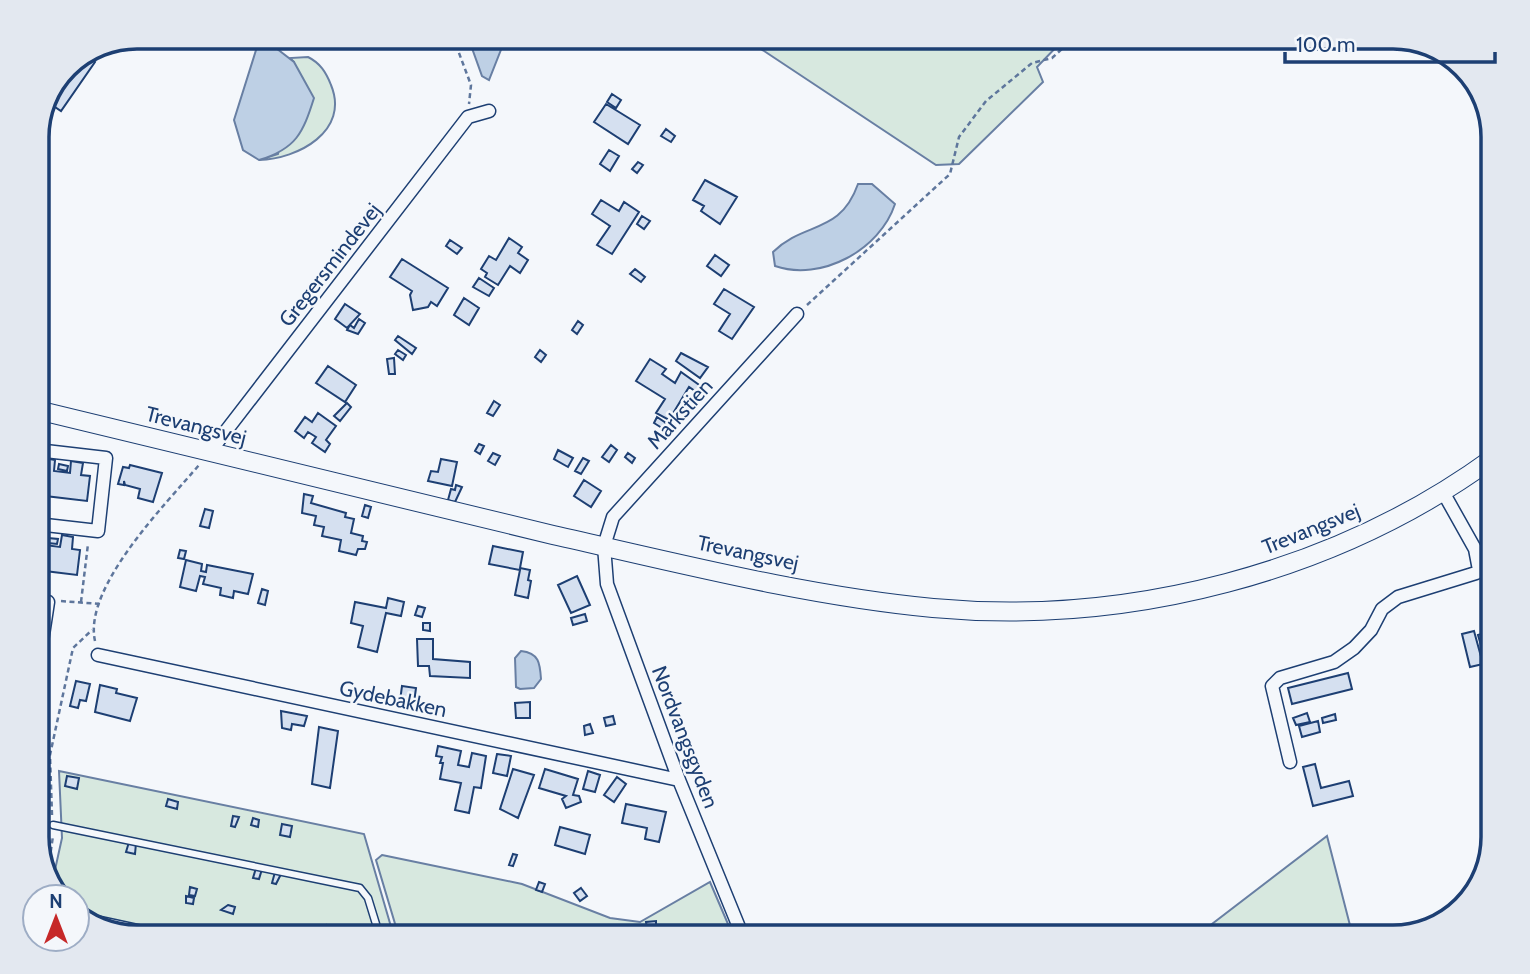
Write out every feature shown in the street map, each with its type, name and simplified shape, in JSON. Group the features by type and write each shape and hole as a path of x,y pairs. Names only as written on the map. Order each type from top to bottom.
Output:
{"street":[{"path":"468,117 489,111"},
{"name":"Gregersmindevej","path":"209,453 468,117"},
{"name":"Markstien","path":"604,546 613,517 797,314"},
{"name":"Trevangsvej","path":"49,413 604,546 876,601 936,608 1052,611 1124,603 1263,573 1335,546 1443,492 1481,466"},
{"path":"49,451 106,458 98,531 49,525"},
{"path":"1290,762 1272,686 1280,678 1334,662 1354,648 1371,630 1382,609 1398,597 1476,573 1479,563 1475,549 1443,492"},
{"name":"Nordvangsgyden","path":"604,546 607,584 680,780 738,925"},
{"name":"Gydebakken","path":"98,655 680,780"}],"lane":[{"path":"53,825 360,888 368,898 376,925"}],"path":[{"path":"458,49 471,85 468,117"},
{"path":"797,314 950,174 959,137 986,101 1032,63 1052,58 1062,49"},
{"path":"98,655 93,630 100,604 122,556 209,453"},
{"path":"81,603 89,540 98,531"},
{"path":"49,601 100,604"},
{"path":"51,856 50,755 73,648 93,630"}],"shaded area":[{"path":"761,49 1054,49 1037,67 1043,82 959,164 936,165"},
{"path":"308,57 325,72 331,85 335,101 333,116 327,129 304,148 259,160 278,154 294,62 290,58"},
{"path":"59,771 364,834 391,925 125,924 91,912 91,883 62,883 55,869 62,838"},
{"path":"1327,836 1350,925 1211,925"},
{"path":"382,855 522,884 610,918 640,922 710,882 728,925 395,925 376,860"}],"water":[{"path":"256,49 277,49 294,62 314,98 302,130 290,145 259,160 243,150 234,120"},
{"path":"472,49 501,49 489,80 482,76"},
{"path":"858,184 872,184 895,204 887,221 863,248 829,266 811,270 775,266 773,252 785,242 820,226 841,212"},
{"path":"521,651 532,654 539,664 541,679 534,688 516,687 515,658"}],"building":[{"path":"93,61 95,62 61,111 55,107 67,83"},
{"path":"612,94 621,100 616,108 607,102"},
{"path":"606,104 640,125 628,144 594,122"},
{"path":"666,129 675,136 671,142 661,136"},
{"path":"609,150 619,156 610,171 600,164"},
{"path":"638,162 643,165 637,173 632,169"},
{"path":"705,180 737,197 720,224 701,211 704,206 693,200"},
{"path":"601,200 619,211 624,202 639,212 612,254 597,245 610,226 592,214"},
{"path":"642,216 650,221 644,229 637,224"},
{"path":"509,238 522,247 518,253 528,260 520,273 510,266 498,285 485,277 487,273 481,269 489,256 496,260"},
{"path":"450,240 462,248 457,254 446,246"},
{"path":"715,255 729,265 721,276 707,266"},
{"path":"402,259 448,288 437,306 431,302 428,307 413,310 410,295 412,291 390,277"},
{"path":"635,269 645,277 641,282 630,274"},
{"path":"479,278 494,288 489,296 473,287"},
{"path":"724,289 754,307 732,339 719,331 730,314 714,304"},
{"path":"464,298 479,308 469,325 454,315"},
{"path":"345,304 360,314 347,328 335,319"},
{"path":"359,319 365,323 358,334 347,330 350,325 354,328"},
{"path":"578,321 583,325 577,334 572,330"},
{"path":"398,336 416,348 412,354 395,340"},
{"path":"398,350 406,355 403,360 395,354"},
{"path":"540,350 546,355 541,362 535,357"},
{"path":"681,353 708,367 700,378 676,361"},
{"path":"394,358 395,374 389,374 387,359"},
{"path":"650,359 666,369 662,374 675,383 681,372 702,387 698,393 689,387 669,420 656,413 665,399 636,381"},
{"path":"328,366 356,385 345,402 316,383"},
{"path":"494,401 500,405 493,416 487,413"},
{"path":"347,403 351,407 340,421 334,416"},
{"path":"318,413 336,426 326,440 330,444 325,452 312,443 316,437 308,432 304,438 295,431 305,417 312,422"},
{"path":"657,417 666,423 662,428 654,423"},
{"path":"479,444 484,446 480,454 475,451"},
{"path":"611,445 617,450 609,462 602,457"},
{"path":"558,450 573,458 568,467 554,459"},
{"path":"493,453 500,456 495,465 488,461"},
{"path":"628,453 635,458 632,463 625,457"},
{"path":"583,458 589,461 581,474 575,471"},
{"path":"49,459 55,460 54,471 70,473 71,461 83,463 81,475 90,476 87,501 49,496"},
{"path":"441,459 457,462 452,486 428,481 431,471 438,472"},
{"path":"59,464 68,466 67,471 58,469"},
{"path":"130,465 162,473 153,502 138,498 140,489 125,485 124,481 124,485 118,484 123,467 129,468"},
{"path":"584,480 601,491 591,507 574,496"},
{"path":"456,485 462,487 455,502 448,500 451,489 455,490"},
{"path":"304,494 313,496 311,503 346,513 345,517 354,519 351,533 363,536 362,541 367,542 365,549 358,549 356,555 339,551 341,540 322,536 324,527 314,525 316,516 302,513"},
{"path":"365,505 371,507 368,518 362,516"},
{"path":"205,509 213,511 209,528 200,526"},
{"path":"62,535 73,537 72,549 80,550 77,575 49,572 49,546 60,547"},
{"path":"49,538 58,539 57,544 49,543"},
{"path":"493,546 523,552 520,568 530,570 528,598 515,595 520,570 489,564"},
{"path":"180,550 186,551 184,559 178,558"},
{"path":"186,560 202,564 201,571 206,572 207,565 253,574 248,594 234,591 233,598 220,595 221,588 203,584 205,577 200,576 196,591 180,587"},
{"path":"577,576 590,605 571,613 558,585"},
{"path":"262,589 268,591 265,605 258,603"},
{"path":"388,598 404,602 401,616 386,613 377,652 358,647 363,626 351,623 355,602 386,608"},
{"path":"418,606 425,608 422,617 415,615"},
{"path":"585,614 587,621 573,625 571,618"},
{"path":"423,623 430,623 430,631 423,630"},
{"path":"1474,631 1481,664 1470,667 1462,634"},
{"path":"417,639 433,639 433,659 470,662 470,678 430,676 429,666 418,666"},
{"path":"1348,673 1352,689 1292,704 1288,688"},
{"path":"76,681 90,684 86,701 80,700 78,708 70,706"},
{"path":"100,685 117,689 116,693 137,698 130,721 95,712"},
{"path":"402,686 416,688 414,703 400,701"},
{"path":"530,702 530,718 516,718 515,703"},
{"path":"281,711 307,716 304,726 292,724 291,730 282,728"},
{"path":"1307,713 1310,722 1296,725 1293,718"},
{"path":"1335,714 1336,720 1323,723 1322,718"},
{"path":"613,716 615,724 606,726 604,718"},
{"path":"1318,721 1320,732 1302,737 1299,726"},
{"path":"590,724 593,733 585,735 584,726"},
{"path":"319,727 338,731 330,788 312,784"},
{"path":"438,746 461,751 458,765 469,767 472,753 486,756 481,788 474,787 469,813 455,810 461,783 440,779 443,763 440,763 442,757 436,756"},
{"path":"497,754 511,756 507,776 493,773"},
{"path":"1315,764 1321,788 1349,781 1353,796 1313,806 1303,767"},
{"path":"513,769 534,775 518,818 500,809"},
{"path":"545,769 578,779 573,795 579,796 581,802 566,808 562,799 566,796 539,788"},
{"path":"588,771 600,775 595,792 583,789"},
{"path":"67,776 79,778 77,789 65,786"},
{"path":"617,777 626,784 614,802 604,795"},
{"path":"168,799 178,802 177,809 166,806"},
{"path":"626,804 666,812 659,842 645,839 647,828 622,823"},
{"path":"233,816 239,817 235,827 231,826"},
{"path":"253,818 259,820 258,827 251,825"},
{"path":"282,824 292,826 290,837 280,835"},
{"path":"560,827 590,835 585,854 555,845"},
{"path":"129,842 136,843 135,854 126,852"},
{"path":"513,854 517,855 513,866 509,865"},
{"path":"256,868 262,869 259,879 253,878"},
{"path":"275,872 281,874 276,884 272,883"},
{"path":"539,882 545,884 542,892 536,890"},
{"path":"190,887 197,889 195,896 189,895"},
{"path":"581,888 587,896 580,901 574,893"},
{"path":"186,896 194,898 193,904 186,903"},
{"path":"228,905 235,907 233,914 221,910"},
{"path":"656,921 656,925 646,925 646,922"}]}
